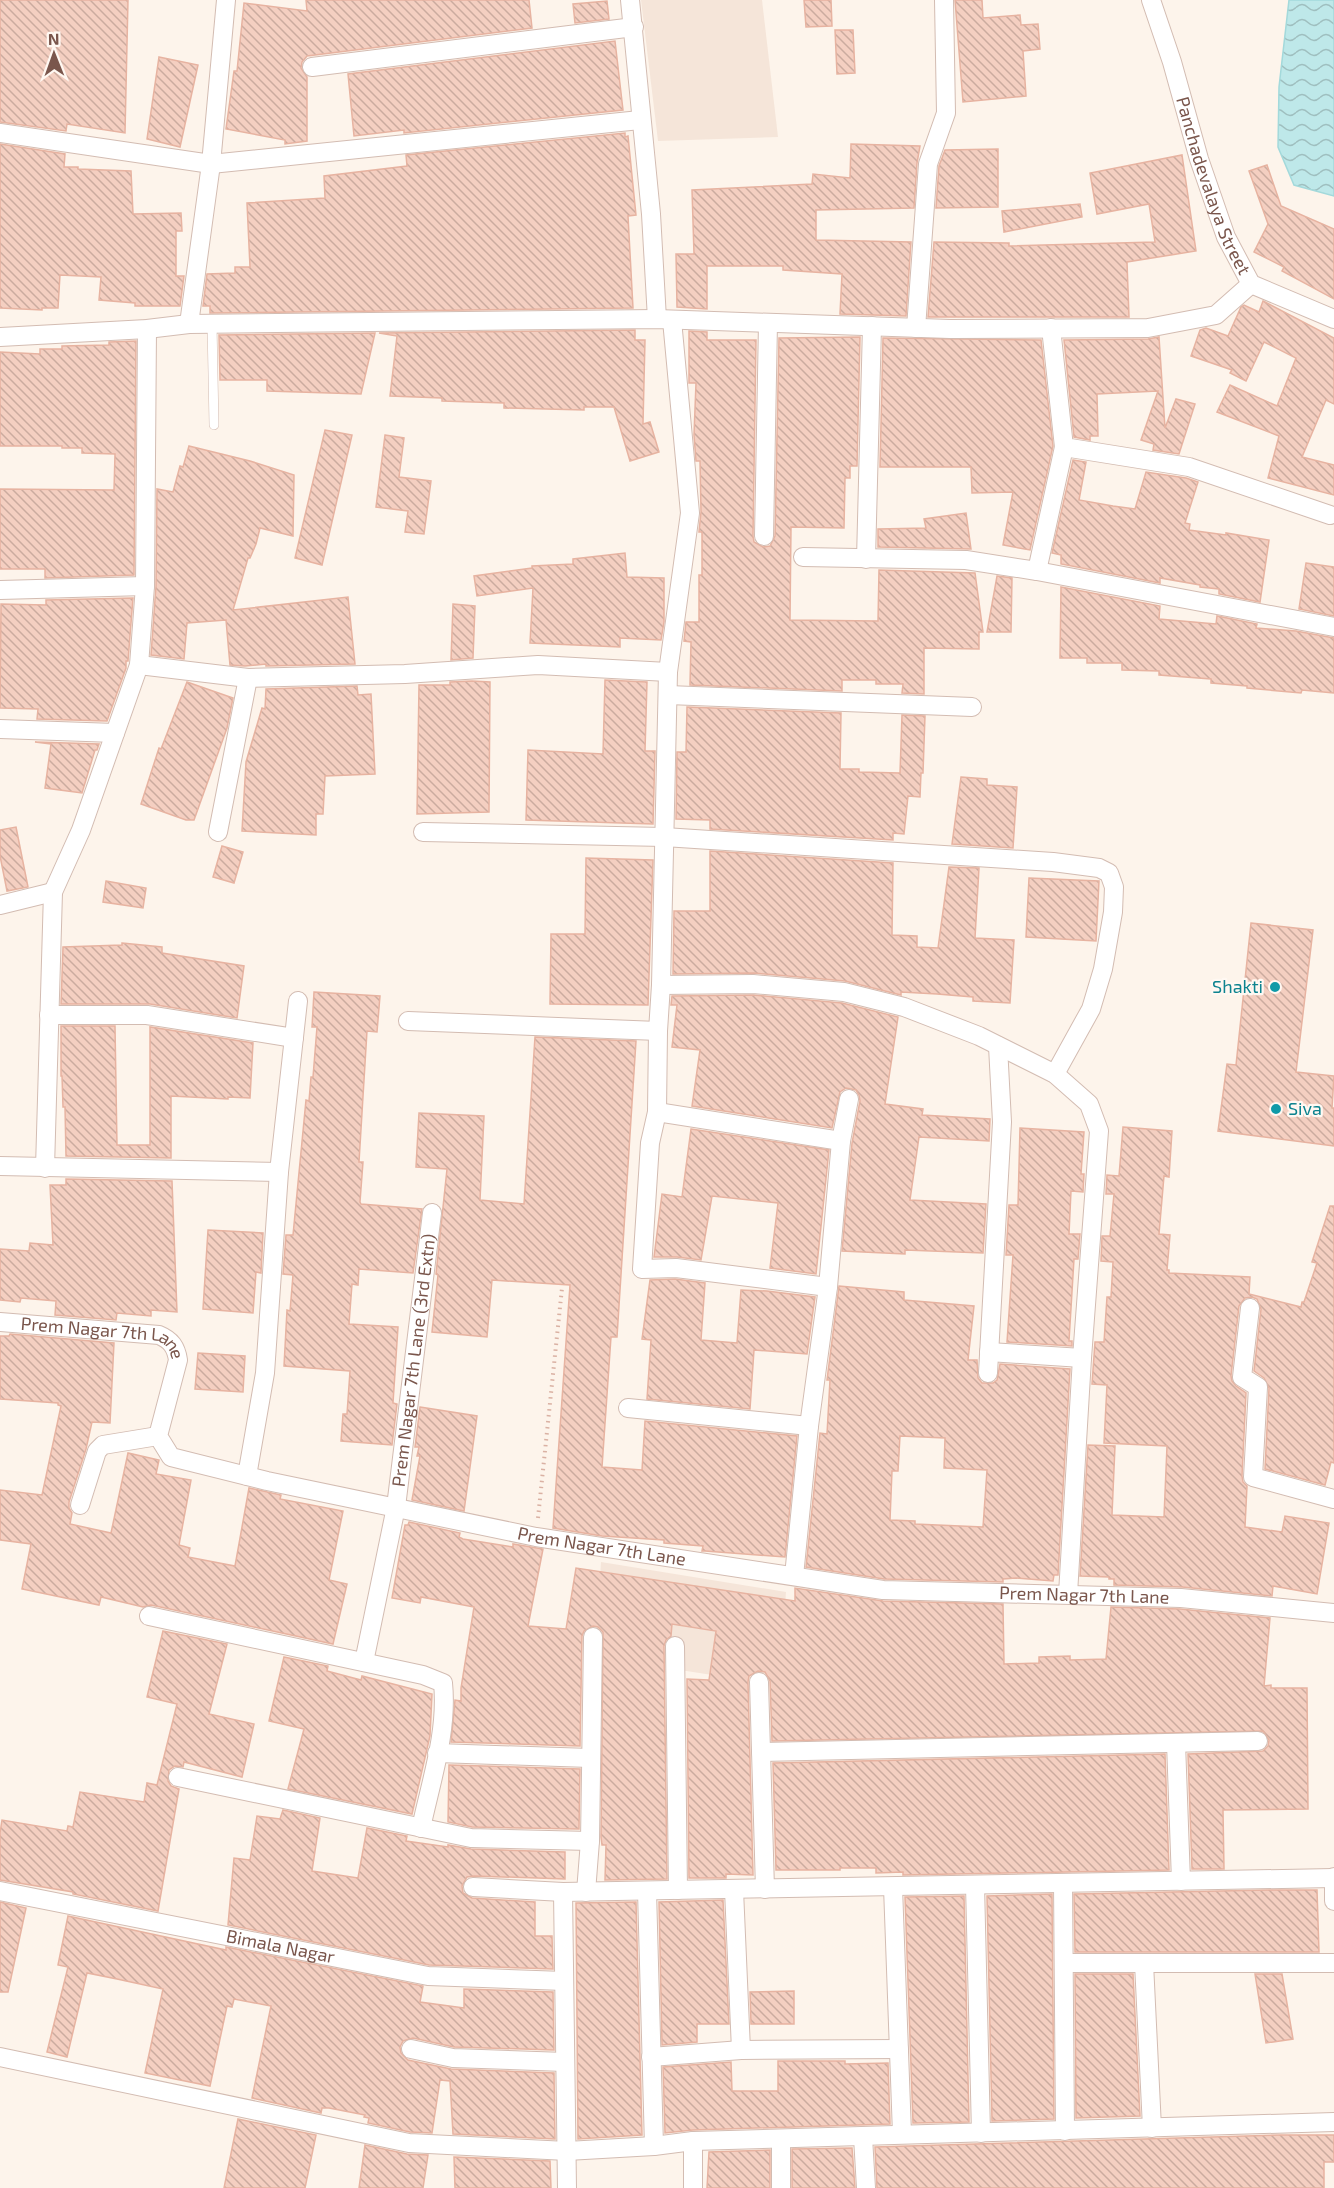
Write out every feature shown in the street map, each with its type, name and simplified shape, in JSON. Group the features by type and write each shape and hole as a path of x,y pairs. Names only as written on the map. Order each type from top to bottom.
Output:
{"street":[{"path":"189,324 211,164 226,0"},
{"path":"630,0 640,120 690,513 668,672 657,1112 650,1143 642,1269 676,1268 828,1287"},
{"path":"916,328 928,164 946,113 944,0"},
{"name":"Panchadevalaya Street","path":"1151,0 1172,62 1199,159 1226,237 1251,284 1334,319"},
{"path":"312,67 634,27"},
{"path":"0,133 211,164 640,120"},
{"path":"0,337 147,329 189,324 664,320 916,328 1148,328 1216,315 1251,284"},
{"path":"764,536 768,323"},
{"path":"866,559 872,326"},
{"path":"1037,571 1064,447 1051,328"},
{"path":"45,1168 53,892 81,830 139,665 145,586 147,329"},
{"path":"1064,447 1189,466 1330,515"},
{"path":"803,557 966,560 1037,571 1334,627"},
{"path":"0,590 145,586"},
{"path":"139,665 248,678 405,674 538,665 668,672"},
{"path":"218,832 248,678"},
{"path":"668,695 972,707"},
{"path":"0,729 115,733"},
{"path":"423,832 664,837 1053,862 1099,868 1109,873 1114,887 1113,912 1103,969 1091,1009 1055,1074"},
{"path":"0,905 53,892"},
{"path":"661,985 753,984 844,992 904,1007 979,1036 1055,1074 1089,1104 1099,1131 1068,1594"},
{"path":"247,1476 265,1372 279,1172 298,1001"},
{"path":"49,1015 147,1015 294,1038"},
{"path":"408,1021 658,1031"},
{"path":"988,1373 1002,1122 998,1046"},
{"path":"794,1576 809,1426 828,1287 841,1141 849,1099"},
{"path":"657,1112 841,1141"},
{"path":"0,1166 279,1172"},
{"name":"Prem Nagar 7th Lane (3rd Extn)","path":"364,1662 396,1507 432,1213"},
{"path":"1250,1308 1242,1377 1258,1387 1253,1477 1334,1499"},
{"name":"Prem Nagar 7th Lane","path":"0,1322 159,1335 170,1340 178,1359 158,1436 171,1457 247,1476 536,1536 883,1590 1181,1599 1334,1613"},
{"path":"989,1352 1082,1358"},
{"path":"628,1408 809,1426"},
{"path":"80,1505 97,1451 103,1445 158,1436"},
{"path":"149,1617 423,1675 443,1683 445,1701 438,1753 421,1828"},
{"path":"586,1892 590,1841 593,1637"},
{"path":"675,1646 678,1890"},
{"path":"759,1682 765,1889"},
{"path":"761,1752 1258,1741"},
{"path":"1176,1743 1181,1881"},
{"path":"438,1753 590,1758"},
{"path":"178,1777 471,1838 590,1841"},
{"path":"473,1887 586,1892 1333,1878 1334,1901"},
{"path":"1063,1884 1065,2131"},
{"path":"975,1885 981,2133"},
{"path":"893,1887 902,2134"},
{"name":"Bimala Nagar","path":"0,1890 428,1976 564,1981"},
{"path":"734,1890 741,2050"},
{"path":"647,1891 654,2146"},
{"path":"563,1892 567,2188"},
{"path":"1065,1963 1334,1963"},
{"path":"1144,1963 1152,2128"},
{"path":"411,2049 453,2058 565,2062"},
{"path":"651,2057 741,2050 899,2049"},
{"path":"0,2057 409,2143 567,2151 654,2146 693,2141 1334,2122"},
{"path":"863,2137 866,2188"},
{"path":"781,2139 782,2188"},
{"path":"693,2141 693,2188"}],"lane":[{"path":"212,324 214,424"}],"path":[{"path":"536,1536 562,1288"}],"shaded area":[{"path":"641,0 762,0 778,137 658,141"},
{"path":"601,1562 786,1592 779,1680 751,1681 680,1670 676,1640 596,1641"}],"water":[{"path":"1289,0 1334,0 1334,196 1294,185 1278,147 1279,87"}],"building":[{"path":"0,0 128,0 125,133 67,124 66,131 0,122"},
{"path":"306,0 529,0 532,28 307,56 301,68 307,77 307,141 285,144 285,140 226,129 234,71 237,71 244,3 307,11"},
{"path":"804,0 831,0 832,26 806,27"},
{"path":"955,0 982,0 983,18 1020,15 1021,25 1038,24 1040,49 1023,51 1026,96 963,102"},
{"path":"607,1 609,19 575,23 573,4"},
{"path":"835,30 853,30 855,73 837,74"},
{"path":"615,41 623,110 404,133 404,130 354,136 348,74"},
{"path":"159,57 198,65 180,147 147,139"},
{"path":"625,133 625,137 628,136 636,215 628,216 633,308 210,313 210,306 203,306 207,274 235,273 235,267 250,267 247,203 325,198 324,176 407,166 406,155"},
{"path":"0,144 65,154 64,167 131,171 133,214 181,213 182,231 176,231 176,276 184,276 180,306 135,306 135,303 99,300 101,277 60,275 58,308 42,308 42,310 0,308"},
{"path":"851,144 920,146 914,208 816,210 816,240 911,242 906,316 840,314 842,274 783,270 783,266 707,266 707,309 677,307 676,254 694,254 692,190 812,184 813,174 850,178"},
{"path":"998,149 998,207 936,208 939,166 945,150"},
{"path":"1182,155 1196,251 1127,262 1129,317 928,317 934,242 1009,243 1009,246 1155,242 1149,204 1097,214 1090,173"},
{"path":"1267,165 1281,206 1334,229 1334,299 1282,271 1284,267 1254,252 1268,224 1249,171"},
{"path":"1080,204 1082,217 1004,232 1002,211"},
{"path":"1263,301 1334,338 1334,404 1326,400 1302,457 1334,465 1334,495 1268,478 1279,436 1217,412 1230,385 1277,406 1296,358 1264,342 1246,381 1230,373 1232,370 1191,356 1200,330 1206,328 1228,336 1241,307 1244,305 1259,312"},
{"path":"635,330 635,340 645,340 643,424 650,422 659,452 630,461 614,407 584,407 584,410 504,408 504,403 442,401 442,398 390,396 397,336 379,333"},
{"path":"689,331 707,332 707,340 756,340 753,536 754,542 763,547 770,546 775,536 779,338 860,337 857,466 850,466 850,478 845,478 844,528 791,527 790,620 878,621 879,570 975,573 983,632 979,632 979,649 924,648 924,694 902,693 903,684 876,684 876,680 842,680 842,691 690,685 691,642 684,641 686,622 699,622 702,532 699,532 700,461 696,461 694,435 696,383 689,383"},
{"path":"375,333 361,394 267,391 267,380 220,380 219,335"},
{"path":"1159,337 1165,428 1176,399 1195,404 1179,454 1153,450 1154,444 1141,440 1158,391 1097,394 1098,436 1090,436 1090,440 1074,437 1064,340"},
{"path":"883,338 1041,340 1053,446 1030,550 1003,545 1013,492 972,493 971,467 880,467"},
{"path":"136,341 134,575 45,578 45,569 0,569 0,489 114,490 115,454 82,453 82,448 62,448 62,446 0,446 0,352 40,354 40,349 62,349 62,346 109,345 109,342"},
{"path":"325,430 352,435 322,565 295,558"},
{"path":"385,435 404,438 399,477 431,481 424,534 405,532 408,511 376,507"},
{"path":"189,446 294,475 293,536 260,528 256,544 248,558 233,610 348,597 355,664 230,665 226,620 187,623 184,659 151,655 156,586 157,489 173,492 180,466 183,467"},
{"path":"1073,460 1086,462 1079,500 1113,506 1135,509 1146,472 1198,482 1185,523 1190,524 1189,530 1269,540 1260,602 1219,594 1219,589 1200,587 1200,585 1160,578 1160,583 1061,564 1061,555 1052,553"},
{"path":"966,513 971,549 878,547 878,529 926,528 924,519"},
{"path":"625,553 627,577 664,578 664,622 661,640 620,638 620,647 530,643 533,588 477,596 474,576 532,568 532,566 573,564 573,559"},
{"path":"1306,563 1334,567 1334,616 1299,609"},
{"path":"997,576 1012,578 1011,632 987,632"},
{"path":"1061,587 1160,606 1159,619 1216,624 1217,616 1257,624 1256,628 1296,631 1334,638 1334,693 1302,690 1301,693 1247,688 1247,686 1211,683 1211,679 1159,675 1159,671 1122,670 1122,663 1087,663 1087,658 1060,658"},
{"path":"133,598 128,661 126,661 126,668 107,721 37,719 38,709 0,708 1,604 46,605 46,600"},
{"path":"453,604 475,606 473,658 451,660"},
{"path":"605,680 647,682 645,751 655,751 653,824 526,820 528,750 603,754"},
{"path":"187,682 233,698 227,728 194,820 186,820 141,804 159,748 161,749"},
{"path":"450,682 490,682 489,812 417,814 419,685 450,685"},
{"path":"357,686 358,695 371,694 375,774 325,776 323,814 316,814 316,835 242,831 246,762 262,708 265,709 266,689"},
{"path":"687,707 841,713 840,769 859,769 859,772 900,773 902,715 925,716 920,797 908,796 904,834 893,833 893,840 710,829 710,820 676,819 677,752 686,752"},
{"path":"35,742 99,744 95,750 82,793 45,788 51,744"},
{"path":"961,777 987,779 987,785 1017,787 1013,848 952,844"},
{"path":"16,827 28,887 7,891 0,856 0,830"},
{"path":"222,846 243,852 234,883 213,877"},
{"path":"710,851 893,863 892,935 917,936 917,947 938,948 949,867 979,868 975,938 1014,940 1010,1003 973,1001 973,997 937,994 901,992 901,995 845,981 754,973 673,974 674,911 710,911"},
{"path":"586,858 653,860 648,1005 550,1004 551,934 585,934"},
{"path":"1029,878 1099,881 1096,941 1026,937"},
{"path":"106,881 146,888 143,908 103,902"},
{"path":"1251,923 1313,930 1296,1072 1334,1076 1332,1108 1334,1108 1334,1146 1218,1131 1227,1064 1236,1065"},
{"path":"122,943 162,947 162,953 244,966 237,1018 150,1004 61,1004 63,947 122,945"},
{"path":"314,992 380,996 377,1032 367,1031 359,1162 363,1162 360,1202 361,1204 422,1209 413,1273 359,1269 358,1285 352,1284 349,1324 398,1327 393,1403 397,1404 392,1445 341,1441 343,1414 347,1414 350,1371 284,1366 287,1310 290,1311 293,1275 283,1274 286,1235 293,1235 306,1100 309,1101 311,1077 313,1077 317,1027 312,1027"},
{"path":"753,995 842,1003 898,1017 885,1104 923,1109 922,1115 990,1119 989,1141 919,1137 910,1200 986,1204 983,1253 905,1250 905,1254 842,1251 852,1143 860,1101 856,1090 846,1088 840,1092 832,1128 692,1106 700,1050 672,1047 677,1005 671,1005 672,996"},
{"path":"61,1026 115,1026 117,1145 150,1145 150,1027 253,1043 250,1098 171,1096 171,1158 66,1156 65,1107 63,1107 61,1076"},
{"path":"535,1037 636,1041 617,1337 611,1337 602,1467 642,1470 645,1421 797,1436 785,1557 702,1551 703,1546 664,1543 664,1540 602,1536 553,1528 570,1285 492,1280 487,1337 432,1332 447,1169 416,1167 419,1113 484,1116 480,1200 524,1204"},
{"path":"1123,1127 1172,1131 1169,1177 1164,1176 1159,1234 1170,1235 1167,1270 1169,1273 1250,1277 1249,1294 1301,1307 1317,1263 1312,1262 1330,1206 1334,1206 1334,1463 1331,1462 1325,1485 1265,1469 1269,1388 1264,1378 1254,1371 1261,1309 1257,1299 1252,1297 1245,1298 1239,1306 1231,1376 1236,1386 1246,1393 1242,1476 1247,1486 1245,1527 1282,1532 1285,1516 1329,1523 1317,1594 1273,1586 1272,1596 1182,1587 1114,1585 1114,1579 1109,1579 1109,1577 1080,1576 1088,1445 1115,1446 1112,1515 1164,1517 1167,1446 1104,1443 1107,1385 1092,1384 1095,1342 1104,1342 1107,1297 1111,1297 1113,1262 1101,1261 1102,1236 1110,1236 1114,1194 1106,1194 1107,1175 1119,1176"},
{"path":"1020,1128 1084,1132 1081,1174 1084,1174 1083,1192 1071,1191 1069,1234 1080,1234 1078,1259 1074,1259 1069,1341 1072,1341 1072,1346 1007,1342 1013,1255 1006,1255 1009,1205 1018,1205"},
{"path":"691,1129 829,1150 816,1274 770,1268 778,1203 712,1196 701,1260 654,1257 662,1194 682,1197"},
{"path":"66,1179 172,1181 177,1312 151,1310 151,1316 117,1313 116,1320 55,1315 56,1301 21,1298 20,1302 0,1300 0,1249 29,1251 30,1243 53,1245 50,1185 66,1185"},
{"path":"208,1230 263,1233 261,1273 256,1272 253,1313 203,1309"},
{"path":"675,1279 705,1283 701,1340 737,1343 741,1290 815,1297 807,1354 754,1350 750,1409 647,1399 651,1340 642,1339 650,1280"},
{"path":"839,1286 904,1292 904,1300 974,1306 968,1360 977,1360 978,1378 982,1383 993,1383 997,1380 1000,1364 1070,1369 1058,1575 1054,1575 1053,1581 1016,1578 1003,1579 1003,1582 884,1579 806,1567 820,1433 827,1434 830,1380 827,1380","holes":["900,1436 945,1438 944,1468 987,1470 983,1527 915,1524 915,1521 890,1520 892,1471 898,1471"]},
{"path":"10,1334 114,1343 110,1423 92,1422 69,1502 72,1513 70,1524 111,1533 128,1453 159,1460 156,1474 191,1480 179,1545 190,1548 188,1557 235,1566 249,1488 281,1495 280,1499 343,1511 329,1580 347,1584 333,1644 151,1605 143,1607 101,1597 99,1605 22,1589 31,1544 0,1540 0,1490 42,1495 61,1406 58,1403 0,1399 0,1336"},
{"path":"198,1353 245,1356 243,1392 195,1389"},
{"path":"420,1407 477,1416 464,1511 412,1500 420,1456 417,1456 419,1447 415,1447"},
{"path":"409,1522 460,1533 459,1537 463,1539 543,1549 528,1626 566,1629 576,1568 795,1601 795,1588 883,1601 1003,1604 1004,1664 1039,1663 1039,1657 1070,1656 1070,1660 1106,1659 1111,1607 1180,1609 1270,1618 1264,1686 1307,1688 1308,1809 1223,1810 1224,1869 1192,1869 1188,1754 1263,1751 1268,1746 1269,1740 1263,1731 772,1741 770,1681 765,1672 758,1671 749,1676 748,1682 753,1875 726,1874 726,1878 689,1878 687,1679 709,1680 716,1631 672,1624 671,1636 666,1640 664,1646 667,1879 605,1880 606,1845 602,1845 601,1837 603,1632 593,1626 584,1631 582,1636 580,1746 451,1742 455,1700 461,1701 474,1607 421,1597 420,1603 392,1598 405,1525"},
{"path":"163,1631 227,1644 209,1714 254,1724 242,1777 184,1762 183,1767 175,1766 169,1770 168,1781 171,1786 179,1789 158,1911 73,1894 73,1892 0,1880 2,1820 67,1831 68,1826 73,1827 80,1792 144,1802 147,1783 157,1785 177,1704 147,1697"},
{"path":"284,1657 328,1666 327,1671 361,1680 362,1676 432,1694 430,1736 412,1814 288,1789 304,1729 269,1721"},
{"path":"1165,1754 1169,1870 903,1875 903,1872 876,1873 876,1868 776,1870 773,1763"},
{"path":"449,1765 580,1769 579,1829 472,1827 448,1822"},
{"path":"283,1810 320,1818 312,1871 358,1878 367,1828 407,1836 406,1841 448,1847 448,1845 471,1849 565,1852 565,1879 474,1876 467,1877 462,1886 463,1893 472,1898 535,1902 535,1936 552,1936 553,1969 429,1965 228,1925 234,1858 250,1860 257,1816 280,1819"},
{"path":"1317,1890 1319,1952 1075,1952 1074,1894"},
{"path":"1052,1894 1054,2119 992,2121 987,1896"},
{"path":"964,1896 969,2122 913,2123 905,1897"},
{"path":"723,1900 729,2024 697,2024 697,2042 662,2045 659,1902"},
{"path":"0,1902 26,1908 8,1992 0,1992"},
{"path":"636,1902 642,2135 578,2139 576,1903"},
{"path":"68,1916 226,1950 226,1947 423,1986 420,2002 464,2008 464,1989 553,1992 554,2050 454,2047 413,2038 403,2041 400,2047 401,2053 408,2060 451,2069 554,2073 555,2139 453,2134 450,2081 440,2080 432,2133 410,2132 368,2123 369,2118 364,2117 365,2115 329,2108 322,2108 321,2113 252,2098 271,2006 234,1999 232,2007 227,2006 210,2086 145,2073 163,1989 87,1973 67,2057 47,2052 68,1967 58,1965"},
{"path":"1075,1974 1133,1974 1140,2116 1076,2118"},
{"path":"1255,1974 1282,1974 1293,2039 1266,2043"},
{"path":"794,1991 794,2024 751,2024 750,1992"},
{"path":"778,2061 888,2063 890,2124 693,2130 665,2133 663,2067 731,2062 732,2091 778,2091"},
{"path":"238,2119 316,2135 305,2188 224,2188"},
{"path":"1334,2135 1334,2162 1324,2162 1324,2188 877,2188 875,2147"},
{"path":"365,2145 407,2154 428,2155 423,2188 359,2188"},
{"path":"852,2148 855,2188 792,2188 792,2149"},
{"path":"770,2150 770,2188 707,2188 709,2152"},
{"path":"454,2157 550,2161 551,2188 455,2188"}],"place":[{"name":"Shakti","path":"1275,987"},
{"name":"Siva","path":"1276,1109"}]}
